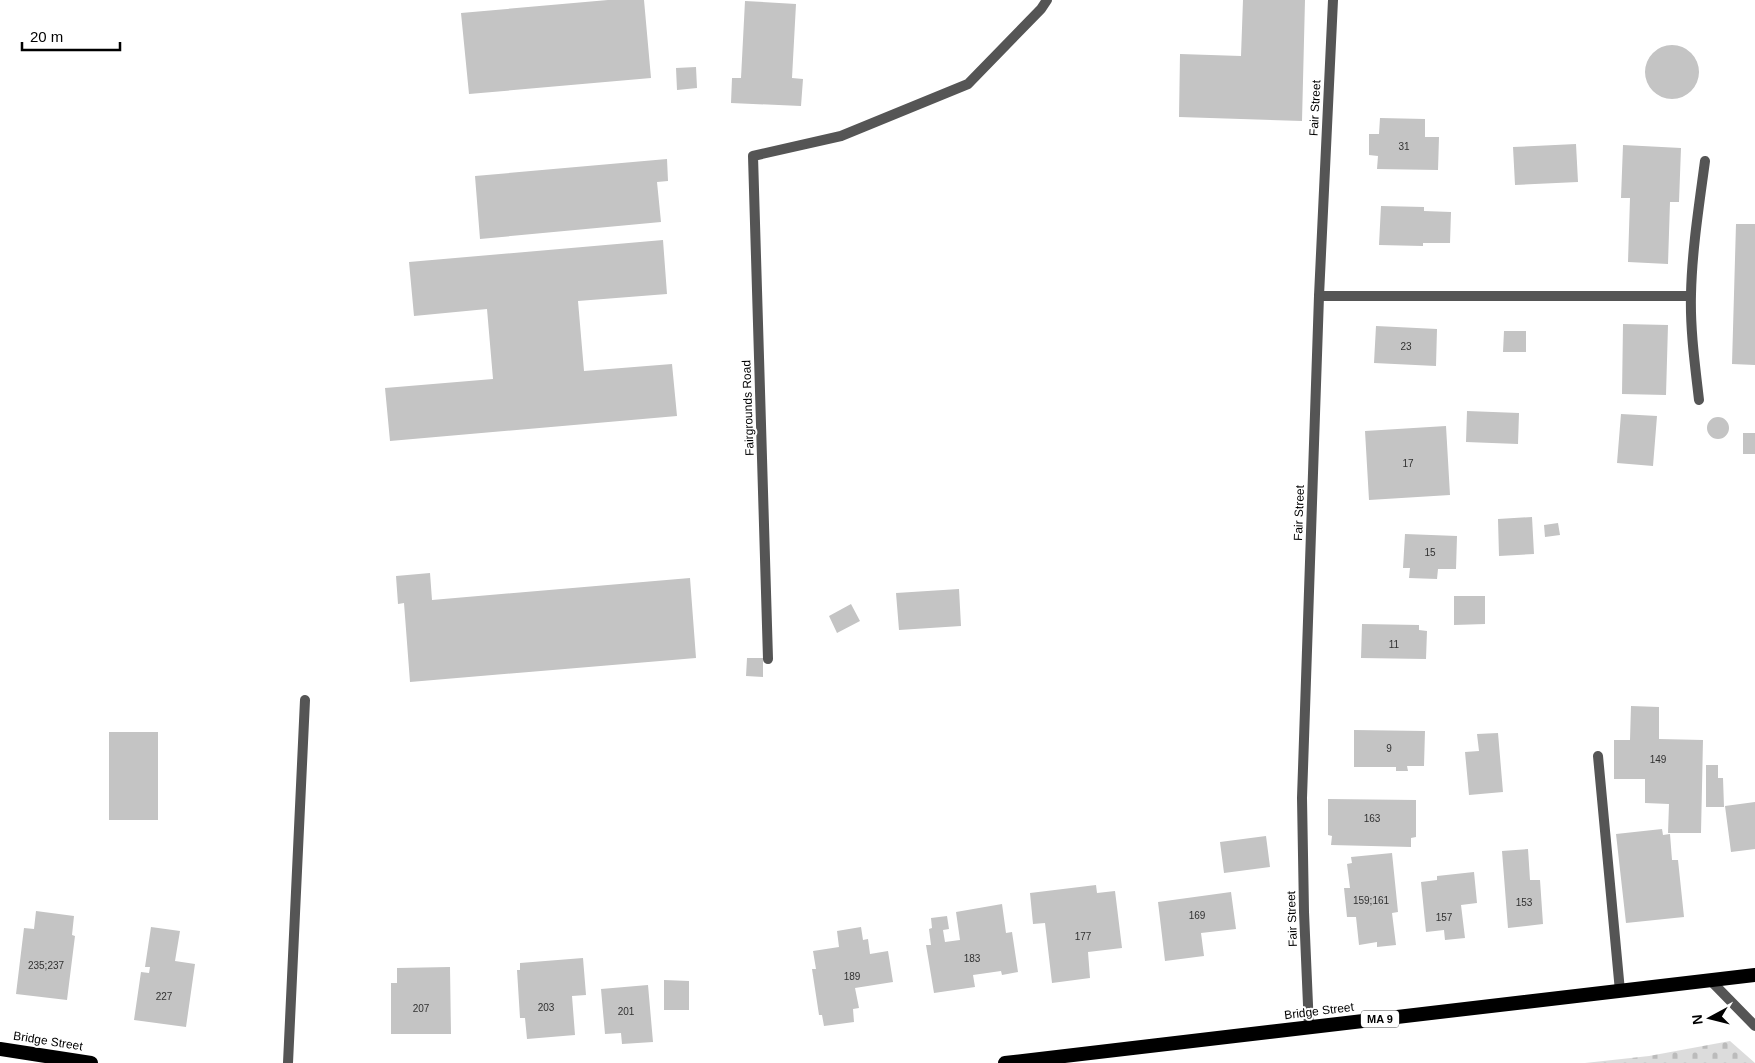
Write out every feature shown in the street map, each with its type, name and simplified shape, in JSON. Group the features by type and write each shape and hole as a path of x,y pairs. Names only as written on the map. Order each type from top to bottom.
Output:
{"highway":[{"name":"Bridge Street","path":"1005,1063 1755,975"},
{"name":"Bridge Street","path":"0,1048 59,1061 91,1063"}],"street":[{"name":"Fairgrounds Road","path":"768,659 753,156 841,136 968,84 1041,9 1047,0"},
{"name":"Fair Street","path":"1309,1028 1302,798 1319,296 1333,0"},
{"path":"1699,400 1692,331 1691,296 1693,251 1705,162"},
{"path":"1319,296 1691,296"},
{"path":"288,1063 305,700"},
{"path":"1598,756 1620,992"},
{"path":"1711,981 1755,1026"}],"green space":[{"path":"1730,1041 1755,1063 1585,1063 1649,1056"}],"building":[{"path":"608,0 644,0 651,78 469,94 461,13"},
{"path":"1243,0 1305,0 1302,121 1179,117 1180,54 1241,56"},
{"path":"745,1 796,4 792,78 803,79 801,106 731,103 732,78 741,78"},
{"path":"1672,45 1682,47 1691,53 1697,62 1699,72 1697,82 1691,91 1682,97 1672,99 1662,97 1653,91 1647,82 1645,72 1647,62 1653,53 1662,47"},
{"path":"696,67 697,88 677,90 676,68"},
{"path":"1380,118 1425,119 1425,137 1439,137 1438,170 1377,169 1378,156 1369,155 1369,134 1379,134"},
{"path":"1576,144 1578,182 1515,185 1513,147"},
{"path":"1623,145 1681,148 1679,202 1670,202 1668,264 1628,262 1630,198 1621,198"},
{"path":"667,159 668,181 657,182 661,222 480,239 475,176"},
{"path":"1381,206 1424,207 1424,211 1451,212 1450,243 1423,243 1423,246 1379,245"},
{"path":"1736,224 1755,224 1755,365 1732,364"},
{"path":"663,240 667,294 578,301 584,371 672,364 677,416 390,441 385,388 493,379 487,309 414,316 409,262"},
{"path":"1623,324 1668,325 1666,395 1622,394"},
{"path":"1376,326 1437,329 1436,366 1374,363"},
{"path":"1504,331 1526,331 1526,352 1503,352"},
{"path":"1467,411 1519,413 1518,444 1466,442"},
{"path":"1621,414 1657,416 1653,466 1617,463"},
{"path":"1718,417 1726,420 1729,428 1726,436 1718,439 1710,436 1707,428 1710,420"},
{"path":"1446,426 1450,495 1369,500 1365,431"},
{"path":"1743,433 1755,433 1755,454 1743,454"},
{"path":"1532,517 1534,554 1499,556 1498,519"},
{"path":"1558,523 1560,535 1545,537 1544,525"},
{"path":"1405,534 1457,536 1456,569 1438,569 1437,579 1409,578 1410,568 1403,568"},
{"path":"430,573 432,600 690,578 696,658 410,682 404,603 398,604 396,576"},
{"path":"959,589 961,626 899,630 896,593"},
{"path":"1454,596 1485,596 1485,624 1454,625"},
{"path":"851,604 860,621 837,633 829,616"},
{"path":"1362,624 1419,625 1419,630 1427,631 1426,659 1361,658"},
{"path":"747,658 763,658 763,677 746,676"},
{"path":"1631,706 1659,707 1659,739 1703,740 1701,833 1668,833 1669,804 1645,803 1645,779 1614,779 1614,740 1630,740"},
{"path":"1354,730 1425,731 1424,766 1407,766 1408,771 1396,771 1396,767 1354,767"},
{"path":"109,732 158,732 158,820 109,820"},
{"path":"1498,733 1503,792 1469,795 1465,752 1479,751 1477,734"},
{"path":"1706,765 1718,765 1718,778 1723,778 1724,807 1706,807"},
{"path":"1328,799 1416,800 1416,837 1411,838 1411,847 1331,845 1332,836 1328,835"},
{"path":"1755,802 1755,849 1731,852 1725,806"},
{"path":"1662,829 1663,835 1670,834 1672,860 1678,860 1684,917 1626,923 1616,834"},
{"path":"1266,836 1270,867 1224,873 1220,842"},
{"path":"1528,849 1530,880 1540,880 1543,924 1508,928 1502,851"},
{"path":"1392,853 1398,912 1392,913 1396,945 1377,947 1377,942 1359,945 1356,917 1347,917 1344,888 1350,888 1347,864 1352,863 1351,857"},
{"path":"1474,872 1477,903 1461,905 1465,938 1445,940 1444,930 1426,932 1421,882 1437,880 1437,876"},
{"path":"1096,885 1097,893 1115,891 1122,948 1088,952 1090,978 1052,983 1045,923 1033,924 1030,893"},
{"path":"1231,892 1236,929 1201,933 1204,956 1165,961 1158,902"},
{"path":"1002,904 1006,933 1012,932 1018,972 1002,975 1001,971 973,975 975,987 934,993 926,945 931,945 929,929 932,928 931,918 947,916 949,929 943,930 945,942 960,940 956,912"},
{"path":"36,911 74,916 72,935 75,936 67,1000 16,994 24,928 34,929"},
{"path":"151,927 180,931 175,961 195,964 186,1027 134,1020 141,972 149,973 150,967 145,967"},
{"path":"861,927 863,940 868,939 870,954 888,951 893,982 855,988 859,1008 853,1009 854,1022 824,1026 822,1015 819,1015 812,969 816,969 813,951 839,947 837,931"},
{"path":"583,958 586,995 572,996 575,1035 527,1039 525,1018 520,1018 517,970 520,970 520,963"},
{"path":"450,967 451,1034 391,1034 391,983 397,983 397,968"},
{"path":"664,980 689,981 689,1010 664,1010"},
{"path":"648,985 653,1042 622,1044 621,1033 605,1034 601,989"}]}
